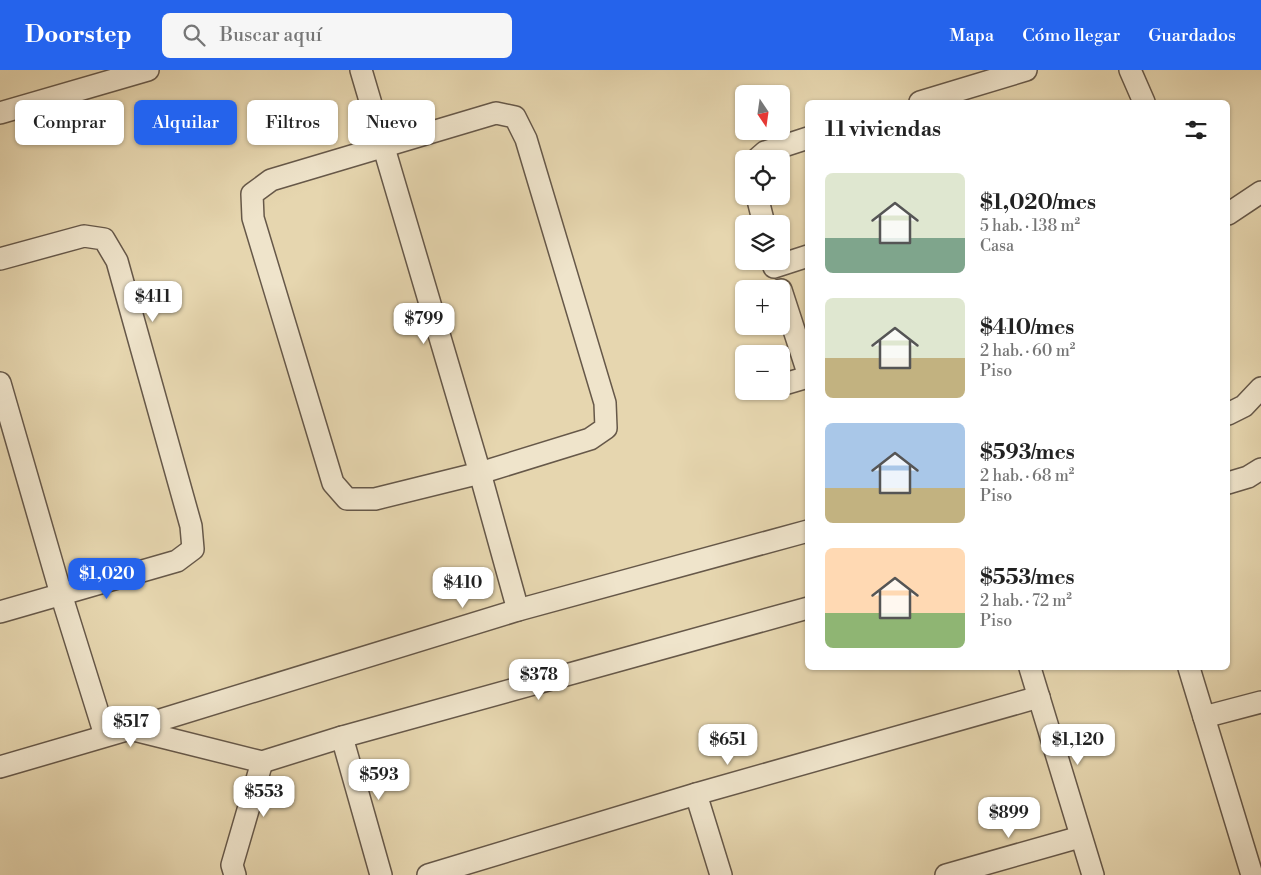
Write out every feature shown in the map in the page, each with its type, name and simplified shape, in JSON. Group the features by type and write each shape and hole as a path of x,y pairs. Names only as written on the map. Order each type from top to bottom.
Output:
{"street":[{"path":"0,113 148,70"},
{"path":"361,70 480,472 518,610"},
{"path":"935,100 950,98 1026,70"},
{"path":"1130,70 1143,100"},
{"path":"496,113 516,117 526,140 605,403 606,428 590,439 480,472 375,499 347,499 333,483 253,218 252,194 271,180 496,113"},
{"path":"771,150 805,139"},
{"path":"1230,213 1261,192"},
{"path":"0,259 84,236 104,239 117,261 191,526 193,549 177,561 0,612"},
{"path":"790,260 805,257"},
{"path":"790,318 805,365"},
{"path":"790,382 805,376"},
{"path":"0,383 61,594 105,735"},
{"path":"1230,413 1244,406 1261,388"},
{"path":"1230,482 1261,469"},
{"path":"0,767 518,610 805,532"},
{"path":"130,729 262,762 342,737 805,609"},
{"path":"1031,670 1080,837 1094,875"},
{"path":"1190,670 1252,875"},
{"path":"428,875 696,794 1039,697"},
{"path":"1204,717 1261,702"},
{"path":"342,737 381,875"},
{"path":"235,875 232,865 262,762"},
{"path":"696,794 721,875"},
{"path":"946,875 1080,837"}]}
